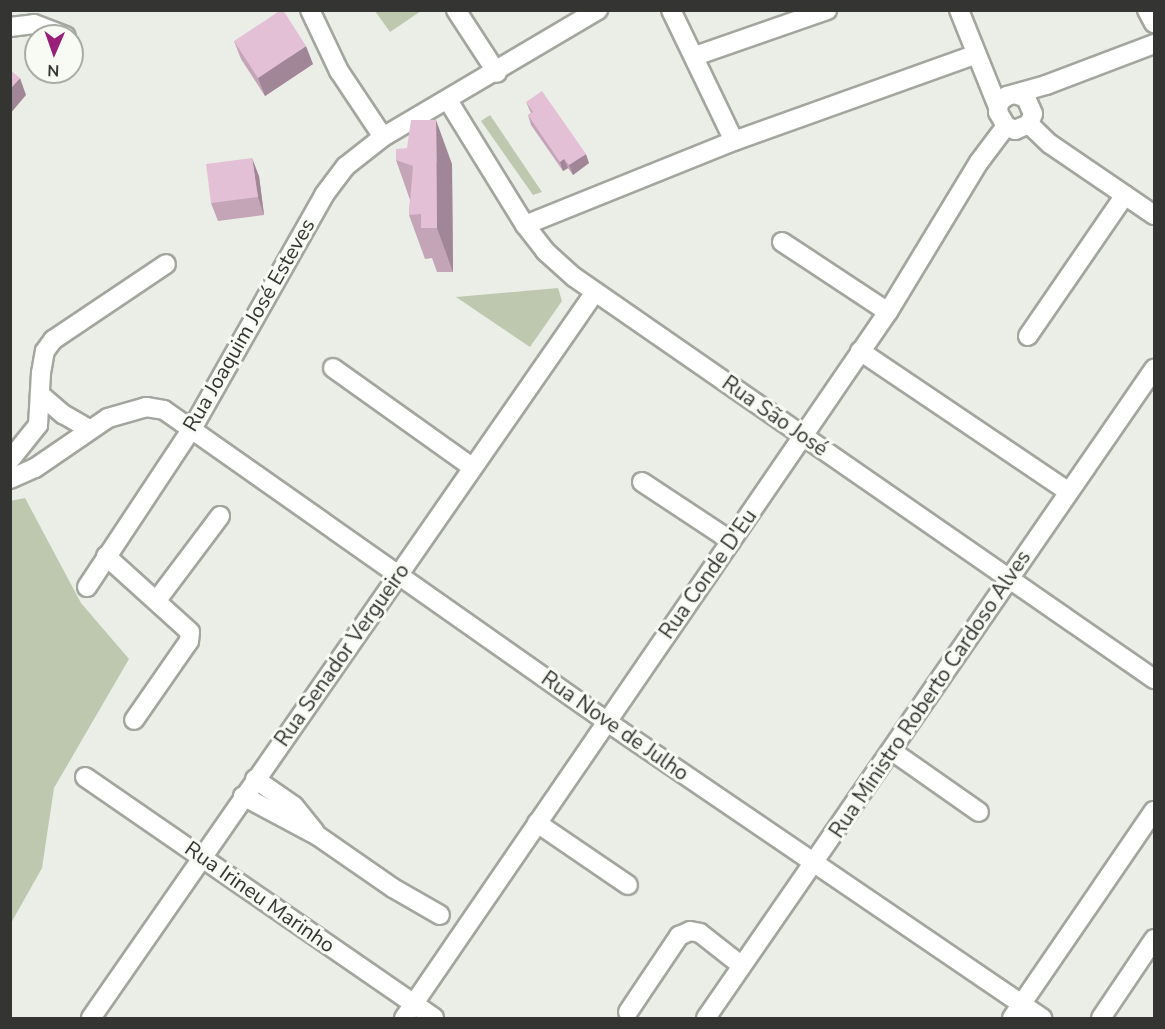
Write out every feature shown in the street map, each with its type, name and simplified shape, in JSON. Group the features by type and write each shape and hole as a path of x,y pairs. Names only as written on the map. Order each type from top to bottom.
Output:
{"street":[{"path":"310,10 339,71 383,137"},
{"path":"456,10 497,73"},
{"name":"Rua Joaquim José Esteves","path":"87,587 193,427 324,195 346,166 383,137 449,102 598,10"},
{"path":"671,10 734,141"},
{"path":"695,56 827,10"},
{"path":"959,10 974,55 989,80 1006,126 1015,130 1030,116 1046,85"},
{"path":"1147,10 1155,23"},
{"path":"998,106 1013,94 1046,85 1155,44"},
{"path":"525,225 734,141 974,55"},
{"path":"989,80 1013,94 1026,98 1030,116 1050,144 1155,215"},
{"name":"Rua São José","path":"449,102 525,225 559,264 595,292 1155,679"},
{"name":"Rua Conde D'Eu","path":"409,1012 888,312 979,162 1006,126"},
{"path":"1028,336 1125,195"},
{"path":"782,243 888,312"},
{"path":"10,460 33,435 42,396 41,373 45,351 53,340 166,264"},
{"name":"Rua Senador Vergueiro","path":"91,1018 201,855 595,292"},
{"path":"860,351 1069,492"},
{"path":"333,368 472,467"},
{"name":"Rua Ministro Roberto Cardoso Alves","path":"706,1018 892,751 1008,578 1155,369"},
{"path":"42,396 63,414 89,429"},
{"name":"Rua Nove de Julho","path":"10,479 35,468 89,429 132,409 154,407 193,427 606,721 815,862 1017,1011 1042,1018"},
{"path":"642,482 731,541"},
{"path":"157,600 220,516"},
{"path":"106,556 188,626 190,636 134,720"},
{"path":"892,751 979,812"},
{"name":"Rua Irineu Marinho","path":"85,777 201,855 409,1012 434,1018"},
{"path":"255,779 294,806 318,836"},
{"path":"243,796 318,836 393,888 440,915"},
{"path":"1017,1011 1154,812"},
{"path":"537,823 628,885"},
{"path":"628,1012 679,936 690,931 700,933 742,966"},
{"path":"1101,1018 1155,939"}],"green space":[{"path":"375,11 421,11 390,32"},
{"path":"490,115 542,192 533,195 481,121"},
{"path":"558,288 562,301 530,347 456,297"},
{"path":"25,498 81,603 129,659 54,788 42,868 11,923 10,501"}],"building":[{"path":"281,10 306,46 258,78 234,41"},
{"path":"10,70 20,78 10,89"},
{"path":"542,91 586,154 569,165 564,159 560,162 528,115 533,112 526,102"},
{"path":"411,120 436,120 437,228 421,228 421,214 409,215 413,166 396,160 396,149 407,148"},
{"path":"252,158 258,197 211,203 206,164"}]}
